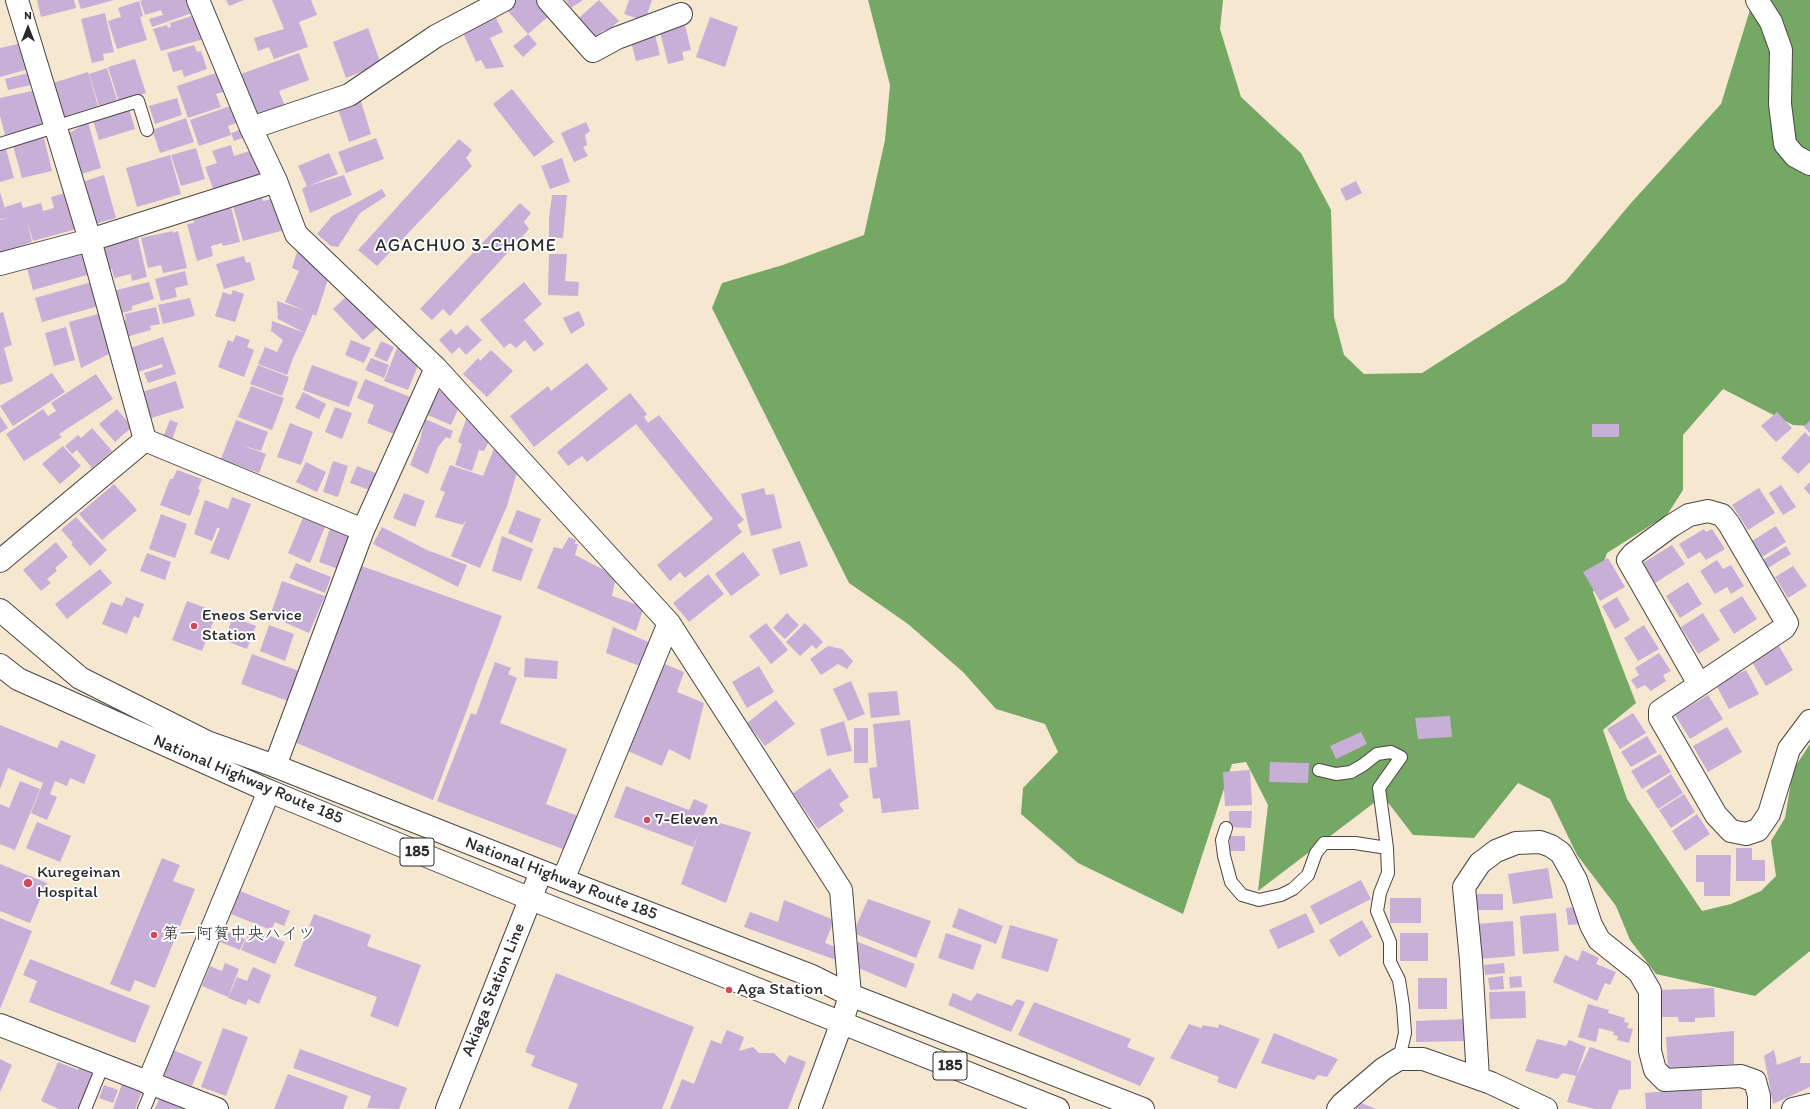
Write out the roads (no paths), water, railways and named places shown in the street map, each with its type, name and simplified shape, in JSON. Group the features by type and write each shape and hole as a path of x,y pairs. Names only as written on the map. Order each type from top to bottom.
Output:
{"main road":[{"path":"17,0 90,240 145,440"},
{"path":"198,0 251,128 276,181 296,234 436,368 669,623 841,890 850,995 842,1022 810,1109"},
{"path":"251,128 349,95 436,36 504,0"},
{"path":"548,0 593,51 617,38 681,14"},
{"path":"1757,0 1771,22 1781,50 1780,104 1785,144 1795,156 1810,164"},
{"path":"0,264 90,240 276,181"},
{"path":"275,766 363,530 436,368"},
{"path":"145,440 363,530"},
{"path":"0,561 145,440"},
{"path":"1699,684 1628,560 1633,554 1671,526 1689,515 1708,511 1722,515 1729,524 1787,623 1784,628 1660,711 1660,718 1716,815 1731,831 1746,834 1758,830 1769,814 1789,749 1810,721"},
{"name":"National Highway Route 185","path":"0,610 80,678 207,742 275,766 541,872 812,976 850,995 1143,1109"},
{"path":"563,880 669,623"},
{"name":"National Highway Route 185","path":"0,665 18,679 269,792 531,899 1058,1109"},
{"path":"151,1084 269,792"},
{"path":"1478,1078 1471,960 1464,886 1480,863 1496,851 1516,843 1540,842 1551,846 1561,853 1576,880 1591,925 1600,940 1639,972 1650,991 1650,1051 1655,1070 1665,1080 1741,1076 1755,1081 1759,1096 1759,1109"},
{"name":"Akiaga Station Line","path":"447,1109 541,872"},
{"path":"0,1025 217,1109"},
{"path":"1338,1109 1383,1069 1398,1059 1423,1059 1478,1078 1546,1109"},
{"path":"1793,1109 1810,1105"}],"lane":[{"path":"0,144 57,128 138,101 147,130"},
{"path":"1319,770 1336,774 1350,772 1363,765 1377,754 1391,752 1401,758 1379,788 1387,848 1388,873 1380,894 1377,911 1390,942 1390,962 1398,980 1403,1006 1406,1034 1398,1059"},
{"path":"1226,828 1222,840 1224,856 1231,882 1242,895 1260,900 1281,895 1293,889 1308,875 1316,852 1324,843 1355,843 1387,848"},
{"path":"85,1109 103,1065"},
{"path":"144,1109 151,1084"}],"place":[{"name":"Eneos Service Station","path":"194,626"},
{"name":"7-Eleven","path":"647,820"},
{"name":"Kuregeinan Hospital","path":"28,883"},
{"name":"第一阿賀中央ハイツ","path":"154,935"},
{"name":"Aga Station","path":"729,990"}],"district":[{"name":"AGACHUO 3-CHOME","path":"466,246"}]}
